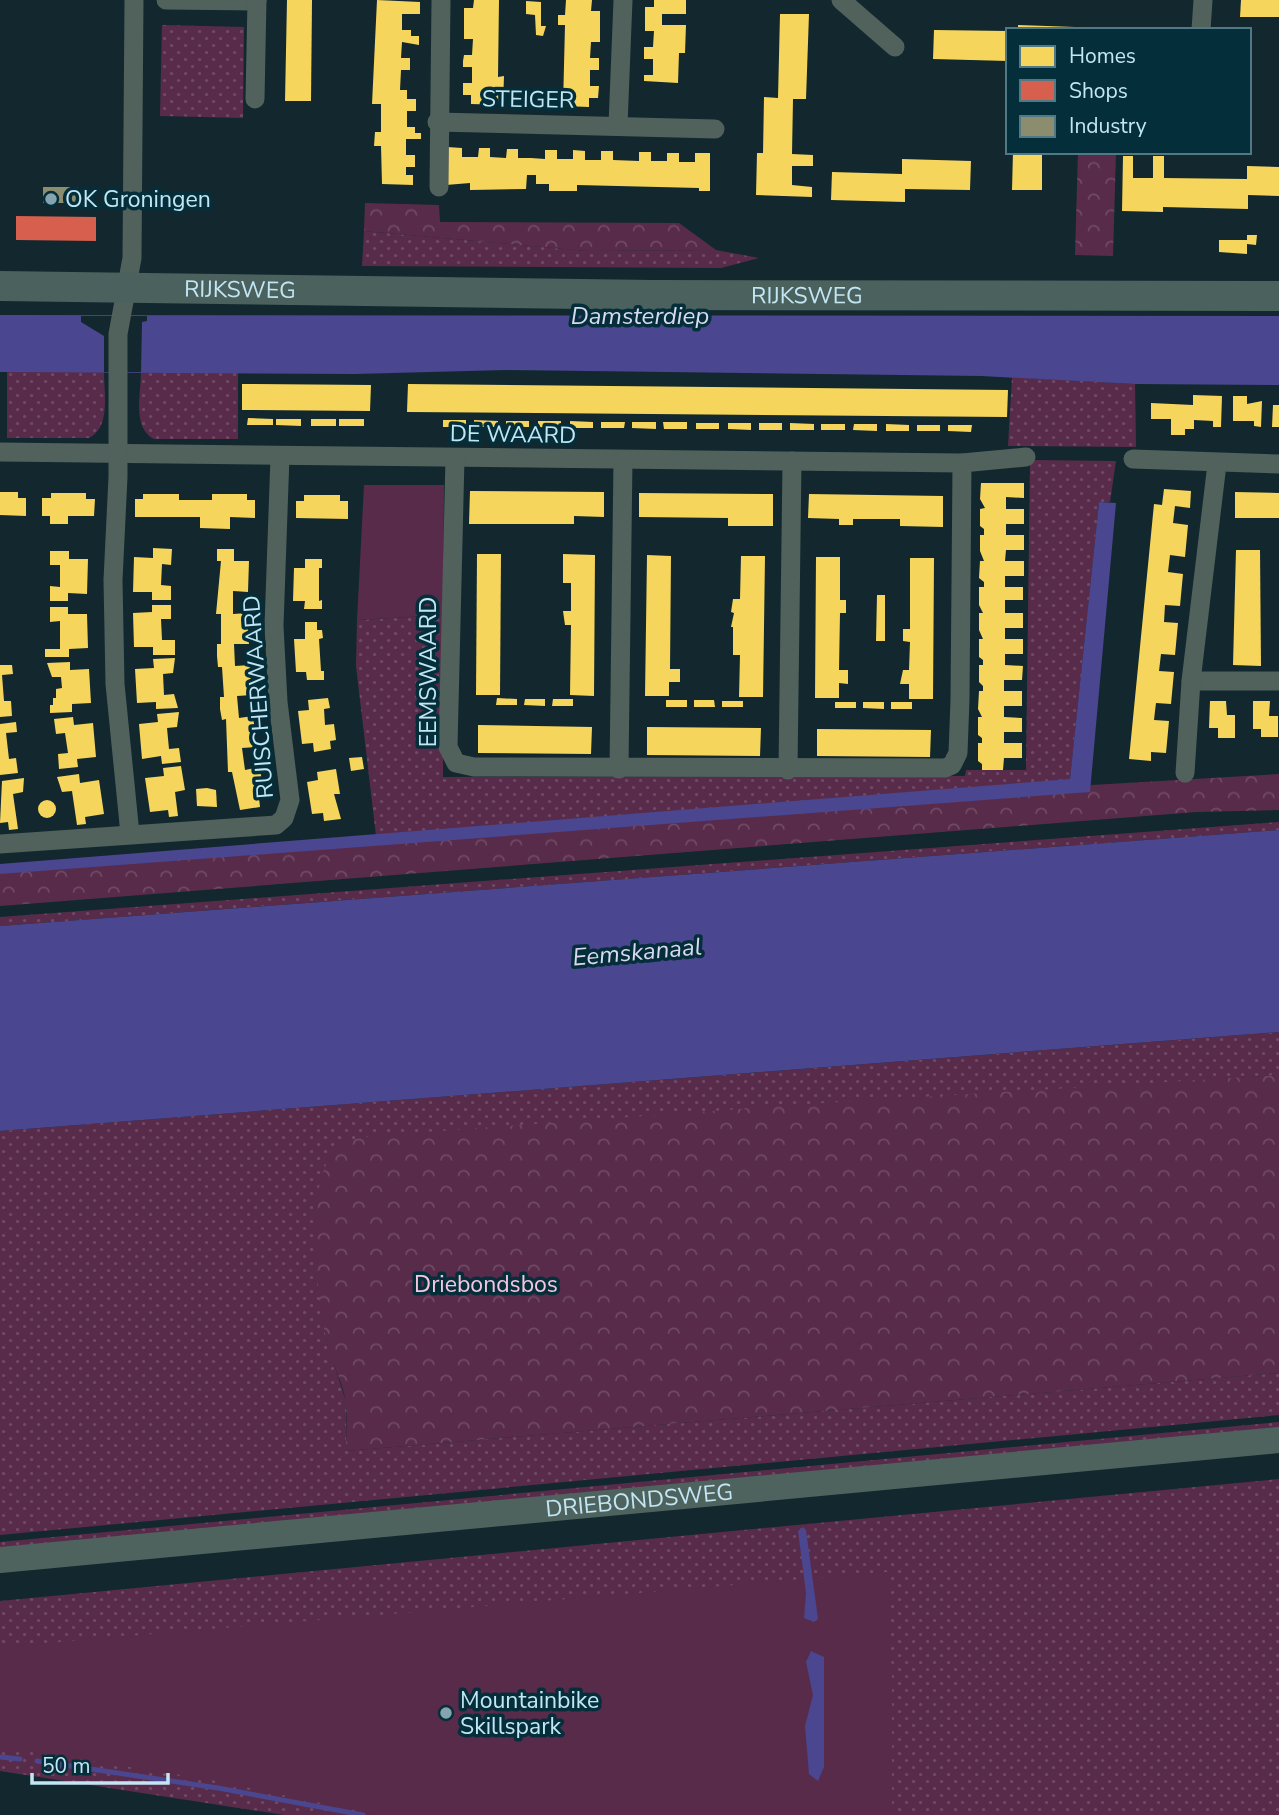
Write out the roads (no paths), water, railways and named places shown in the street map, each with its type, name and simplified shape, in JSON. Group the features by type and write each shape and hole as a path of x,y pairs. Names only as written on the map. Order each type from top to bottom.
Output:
{"main road":[{"name":"RIJKSWEG","path":"0,286 124,301 640,295 1279,296"}],"street":[{"path":"130,834 115,684 113,580 118,372 124,301 132,258 134,0"},
{"path":"166,0 257,1 255,99"},
{"path":"439,187 437,122 441,0"},
{"path":"618,125 623,0"},
{"path":"841,0 895,47"},
{"path":"1201,28 1203,0"},
{"name":"STEIGER","path":"437,122 715,129"},
{"name":"DE WAARD","path":"0,452 961,463 1026,457"},
{"name":"RUISCHERWAARD","path":"0,844 276,825 289,810 274,626 280,456"},
{"name":"EEMSWAARD","path":"454,458 448,747 456,763 474,768 945,768 956,760 960,700 961,463"},
{"path":"1133,459 1217,464 1279,464"},
{"path":"619,769 623,460"},
{"path":"788,770 792,461"},
{"path":"1185,773 1191,681 1217,464"},
{"path":"1191,681 1279,681"},
{"name":"DRIEBONDSWEG","path":"0,1560 1279,1440"}],"water":[{"name":"Damsterdiep","path":"0,315 1279,316 1279,385 1135,384 981,376 506,370 355,374 0,372"},
{"path":"1099,502 1116,503 1090,792 0,874 0,864 1070,779"},
{"name":"Eemskanaal","path":"1279,830 1279,1032 0,1131 0,926"},
{"path":"803,1527 806,1530 818,1619 814,1622 804,1618 806,1593 798,1531"},
{"path":"811,1651 824,1657 824,1767 818,1781 809,1774 805,1726 813,1695 806,1662"}],"waterway":[{"path":"0,1757 20,1759"},
{"path":"37,1761 218,1788 363,1815"}],"place":[{"name":"OK Groningen","path":"51,199"},
{"name":"Mountainbike Skillspark","path":"446,1713"}],"park label":[{"name":"Driebondsbos","path":"486,1284"}]}
